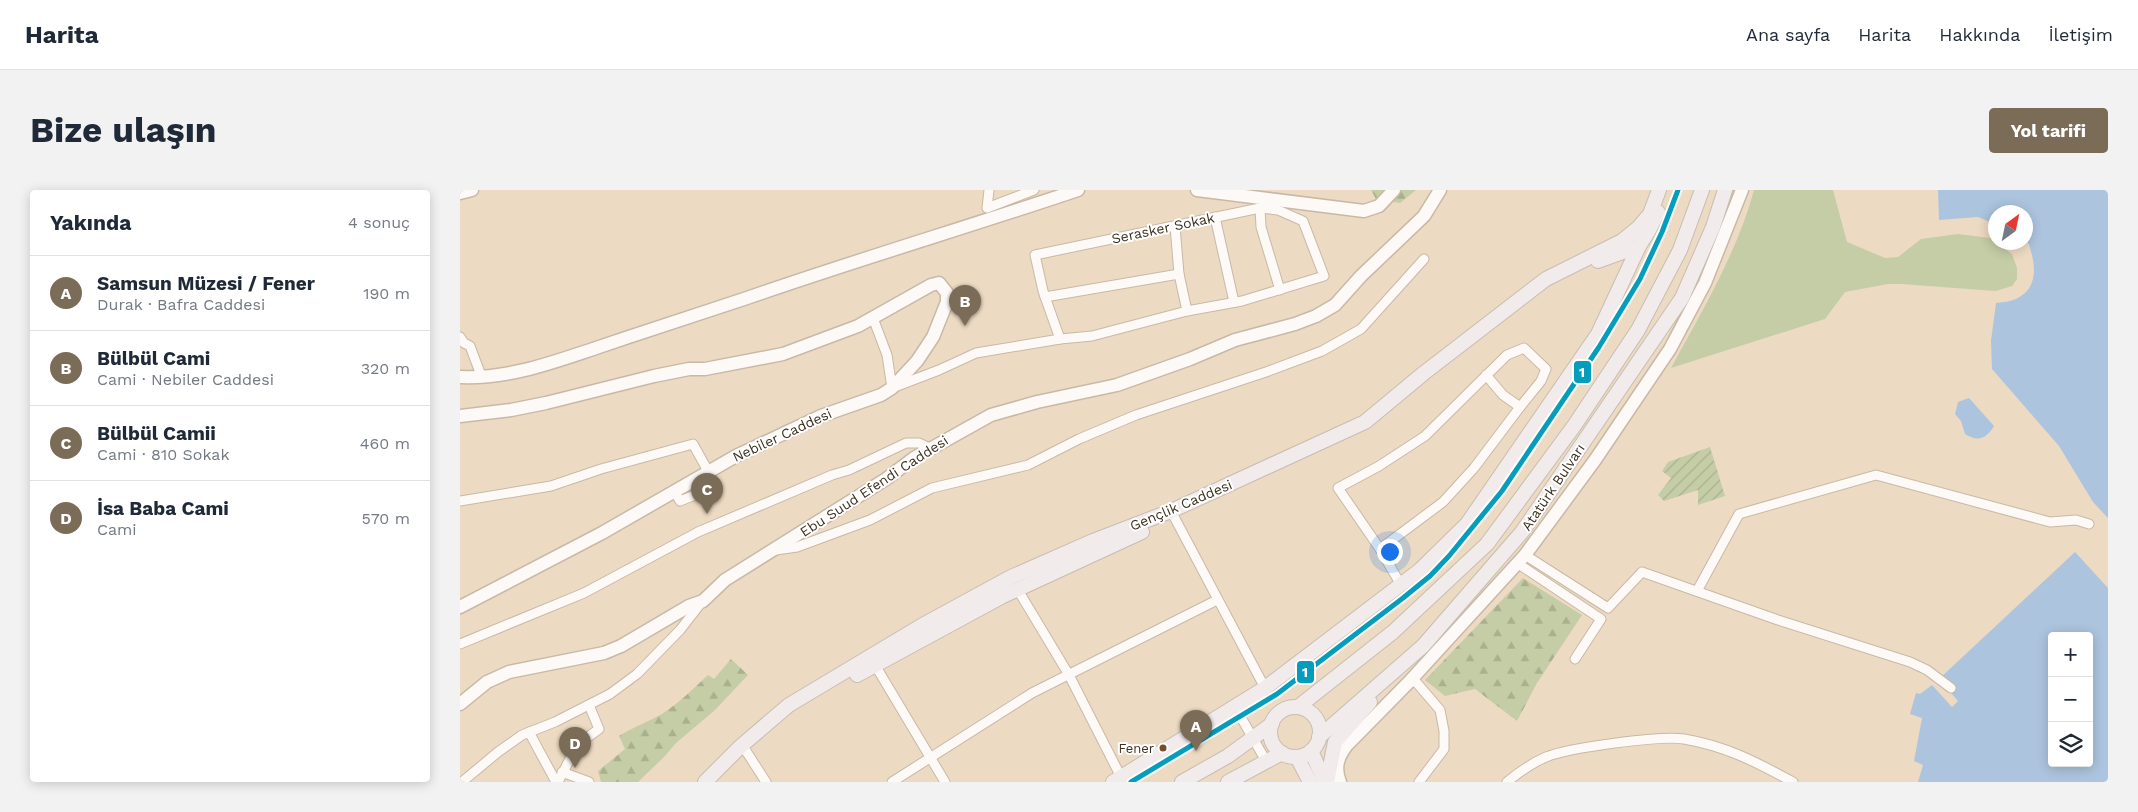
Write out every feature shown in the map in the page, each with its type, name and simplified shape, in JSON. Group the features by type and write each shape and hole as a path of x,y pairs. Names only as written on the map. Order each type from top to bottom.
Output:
{"main road":[{"name":"Gençlik Caddesi","path":"713,782 746,751 801,706 874,665 1018,590 1365,422 1424,372 1546,279 1622,241 1638,228 1650,214 1659,190"},
{"path":"1117,779 1265,688 1401,586 1468,524 1598,334 1639,246 1648,232 1666,190"},
{"name":"Atatürk Bulvarı","path":"1182,782 1228,756 1272,724 1282,711 1298,707 1393,632 1487,544 1574,426 1638,330 1680,250 1702,190"},
{"name":"Atatürk Bulvarı","path":"1311,751 1319,737 1423,646 1522,532 1682,298 1713,227 1724,190"},
{"name":"Gençlik Caddesi","path":"705,782 741,746 789,705 921,626 1011,577 1093,541 1172,516 1369,426 1455,355 1545,286 1588,264 1628,252 1639,246"},
{"path":"1326,782 1335,742 1363,709 1423,646"},
{"path":"1298,707 1313,715 1318,721 1319,737"},
{"path":"1272,724 1272,740 1282,753 1297,757 1311,751 1326,782"},
{"path":"1228,782 1282,753"},
{"path":"1297,757 1310,782"}],"street":[{"path":"460,193 472,190"},
{"path":"989,190 987,208 1034,190"},
{"path":"460,377 482,378 503,376 561,361 866,258 1078,190"},
{"path":"1197,190 1364,211 1379,206 1394,190"},
{"name":"Ebu Suud Efendi Caddesi","path":"460,704 487,682 509,672 604,653 621,646 688,606 703,601 724,580 886,479 930,448 991,415 1037,402 1117,385 1235,340 1295,324 1316,316 1335,305 1361,276 1424,216 1440,190"},
{"path":"1340,782 1336,771 1340,755 1347,744 1409,682 1521,559 1595,460 1670,349 1705,283 1742,190"},
{"path":"460,416 511,410 688,369 705,369 783,354 850,330 873,318 887,355 892,388 976,353 1060,339 1092,336 1187,311 1234,302 1280,290 1261,227 1260,208"},
{"name":"Serasker Sokak","path":"1045,297 1035,255 1260,208 1278,210 1291,214 1303,221 1324,276 1280,290"},
{"path":"1216,217 1234,302"},
{"path":"1174,226 1179,274 1187,311"},
{"path":"773,551 797,547 870,520 932,488 1028,465 1079,439 1136,415 1257,375 1322,351 1361,329 1424,259"},
{"path":"1060,339 1045,297 1179,274"},
{"name":"Nebiler Caddesi","path":"460,608 587,541 708,471 766,441 821,416 881,395 892,388 917,361 933,337 946,302 946,289 940,283 931,285 873,318"},
{"path":"460,337 464,343 470,346 482,378"},
{"path":"1380,549 1443,502 1474,468 1541,381 1546,370 1524,348 1507,355 1425,436 1379,466 1338,488 1380,549 1401,586"},
{"path":"1486,375 1504,395 1520,407"},
{"path":"460,644 584,593 698,532 848,470 890,450 906,444 919,443 930,448"},
{"path":"460,501 551,486 601,469 693,444 708,471"},
{"path":"1696,591 1739,514 1876,475 2050,522 2076,520 2089,524"},
{"path":"674,491 680,500 708,490"},
{"path":"1172,516 1265,688"},
{"path":"1521,559 1608,608"},
{"path":"1521,559 1601,619"},
{"path":"1575,659 1608,608 1642,572 1778,620 1910,662 1927,670 1951,688"},
{"path":"1018,590 1069,675 1117,779"},
{"path":"892,782 1032,693 1217,600"},
{"path":"462,782 498,752 529,732 610,694 637,674 680,630 703,601"},
{"path":"874,665 945,782"},
{"path":"1409,682 1416,682 1440,710 1444,731 1444,748 1419,782"},
{"path":"557,782 577,745 599,729 589,705"},
{"path":"1235,707 1266,761"},
{"path":"529,732 557,782"},
{"path":"1507,782 1546,757 1581,749 1643,740 1682,738 1741,755 1793,782"},
{"path":"746,751 766,782"},
{"path":"562,772 588,782"}],"green space":[{"path":"1371,190 1416,190 1400,203 1376,199"},
{"path":"1729,190 1735,190 1711,255 1689,302 1662,350 1684,304"},
{"path":"1754,190 1833,190 1847,242 1885,258 1898,257 1921,239 1958,234 1988,238 1988,250 2006,250 2012,254 2017,268 2017,279 2012,286 1996,291 1888,284 1845,292 1825,319 1671,368 1728,259 1747,213"},
{"path":"1710,447 1725,496 1698,505 1698,490 1664,501 1658,495 1671,478 1662,471 1668,462"},
{"path":"1523,578 1582,615 1537,683 1517,721 1475,689 1445,696 1425,680"},
{"path":"731,659 748,675 715,710 676,743 638,782 601,782 598,771 625,749 619,736 668,710 708,675 714,679"}],"water":[{"path":"1938,190 2108,190 2108,518 2093,502 2059,446 1992,369 1991,341 1996,303 2007,302 2023,295 2032,283 2034,275 2030,250 2033,250 2033,205 1988,205 1988,221 1978,217 1939,220"},
{"path":"1969,398 1994,426 1988,434 1981,438 1974,438 1965,434 1961,421 1955,414 1958,402"},
{"path":"2075,552 2108,588 2108,782 1918,782 1923,765 1914,761 1922,718 1910,714 1916,693 1920,694 1932,685 1952,707 1958,701 1939,679"}],"transit line":[{"name":"1","path":"1131,782 1277,694 1403,598 1430,576 1449,556 1502,491 1599,347 1640,279 1662,232 1678,190"}],"place":[{"name":"Bülbül Cami","path":"965,326"},
{"name":"Bülbül Camii","path":"707,514"},
{"name":"Fener","path":"1163,748"},
{"name":"Samsun Müzesi / Fener","path":"1196,751"},
{"name":"İsa Baba Cami","path":"575,768"}]}
